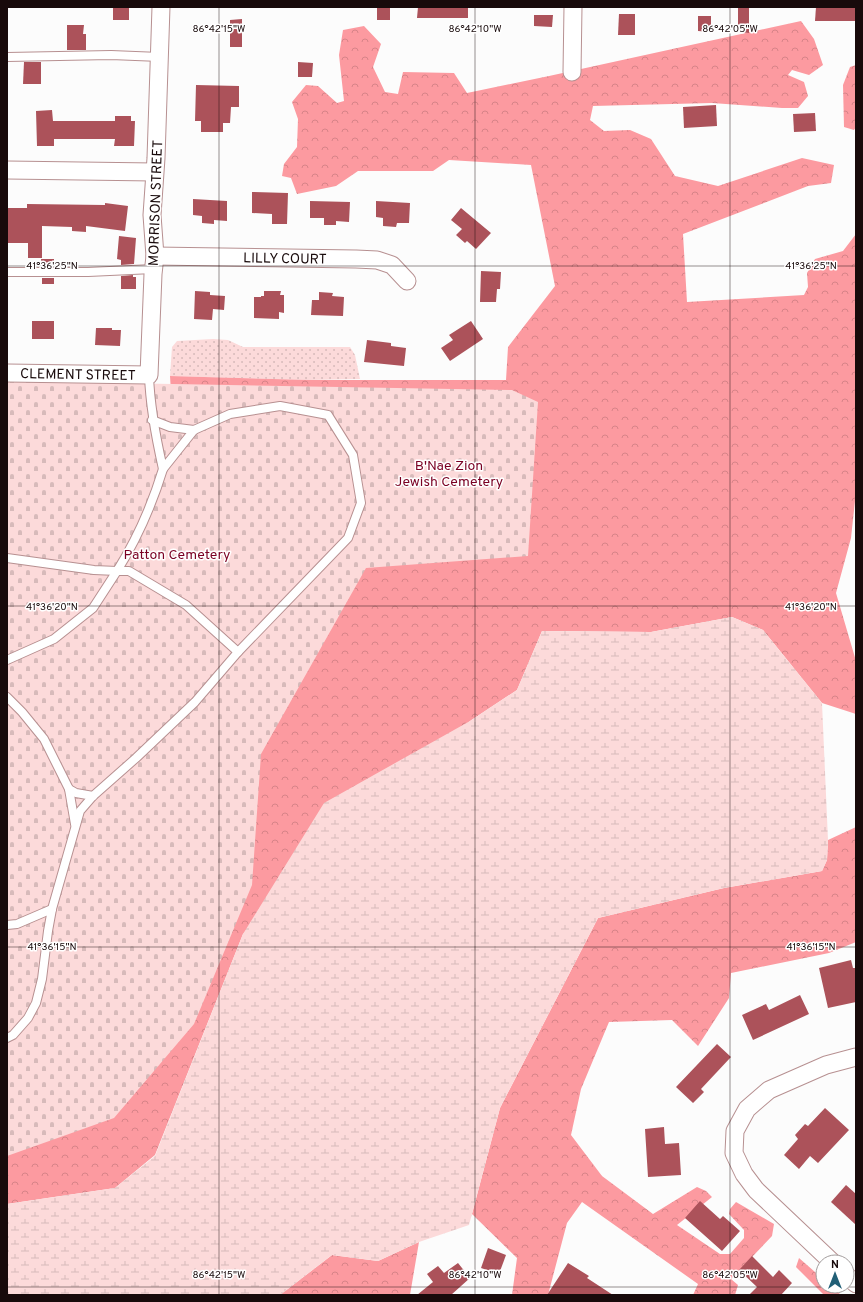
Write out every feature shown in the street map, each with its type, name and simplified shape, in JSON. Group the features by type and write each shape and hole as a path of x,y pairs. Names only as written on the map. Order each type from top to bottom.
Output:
{"street":[{"name":"MORRISON STREET","path":"149,375 154,263 152,215 161,7"},
{"path":"572,72 573,7"},
{"path":"7,170 154,172"},
{"name":"LILLY COURT","path":"154,263 356,259 377,260 392,265 407,281"},
{"name":"CLEMENT STREET","path":"7,373 149,375"},
{"path":"824,1254 756,1190 744,1174 734,1153 735,1132 747,1109 769,1090 826,1065 856,1057"}],"lane":[{"path":"7,57 111,55 160,56"},
{"path":"7,272 88,272 154,263"},
{"path":"149,375 149,398 152,420 163,469"},
{"path":"7,660 54,639 93,608 131,548 154,497 163,469 194,430 230,414 280,406 328,415 353,455 361,503 348,538 238,652 195,702 93,796 80,811 52,909 42,978 36,1003 28,1018 13,1035 7,1038"},
{"path":"152,420 170,427 194,430"},
{"path":"7,558 94,570 129,572 186,605 238,652"},
{"path":"7,698 22,712 44,739 69,789 75,828"},
{"path":"69,789 76,793 93,796"},
{"path":"7,925 17,924 52,909"}],"green space":[{"name":"B'Nae Zion Jewish Cemetery","path":"801,21 814,39 823,65 809,75 792,70 788,75 804,82 808,96 798,108 712,103 593,106 590,120 604,131 630,130 651,139 675,176 718,186 802,158 834,165 831,183 808,186 683,234 687,302 804,295 808,287 807,273 815,259 843,251 856,234 856,492 851,538 836,593 856,661 856,714 822,703 763,630 732,617 651,632 542,631 517,690 470,721 243,934 155,1155 115,1188 7,1204 7,1083 171,392 170,376 310,380 506,380 508,347 555,286 531,165 449,160 433,171 358,171 336,186 297,194 291,178 282,176 284,164 297,147 298,119 292,102 306,85 318,86 337,103 344,101 339,55 343,30 364,26 381,44 373,67 385,92 398,94 403,72 454,73 467,93"},
{"path":"856,65 856,127 854,130 844,127 843,85 850,67"},
{"path":"213,339 228,340 243,347 350,347 355,355 360,379 310,380 170,376 172,347 177,341"},
{"name":"Patton Cemetery","path":"7,381 512,390 538,402 528,556 366,568 261,754 252,885 194,1024 114,1118 7,1156"},
{"path":"732,617 763,630 822,703 828,840 827,860 822,871 724,888 598,918 500,1108 469,1225 419,1242 378,1261 332,1255 280,1295 7,1295 7,1204 115,1188 155,1156 243,934 324,803 470,721 517,690 542,631 651,632"},
{"path":"856,827 856,942 829,953 731,973 729,998 698,1046 672,1020 609,1022 581,1089 571,1135 602,1176 653,1214 697,1187 706,1191 712,1197 677,1225 720,1254 730,1254 744,1238 744,1230 729,1214 730,1209 736,1202 774,1224 772,1236 731,1279 738,1285 735,1295 693,1295 698,1284 582,1202 567,1223 548,1295 512,1295 517,1258 472,1214 500,1108 598,918 724,888 822,871 827,860 828,840"},
{"path":"419,1242 410,1295 280,1295 332,1255 378,1261"},
{"path":"799,1258 815,1272 815,1286 796,1267"},
{"path":"823,1294 841,1295 824,1295"}],"building":[{"path":"113,7 129,7 129,20 113,20"},
{"path":"377,7 390,7 390,20 377,20"},
{"path":"418,7 468,7 468,18 417,18"},
{"path":"816,7 856,7 856,21 815,21"},
{"path":"738,8 749,8 749,33 738,32"},
{"path":"619,14 635,14 635,35 618,35"},
{"path":"534,15 553,15 552,27 534,26"},
{"path":"698,16 711,16 711,32 698,31"},
{"path":"242,19 242,47 230,47 230,20"},
{"path":"67,25 84,25 83,34 86,34 86,50 67,50"},
{"path":"24,62 41,62 41,84 23,84"},
{"path":"298,62 313,63 312,77 298,77"},
{"path":"196,85 239,86 239,107 231,107 230,123 223,123 223,132 201,132 201,121 195,121"},
{"path":"716,105 717,126 684,128 683,107"},
{"path":"52,110 53,121 115,121 115,116 131,116 131,121 135,121 134,146 114,146 115,139 54,139 54,146 37,146 36,111"},
{"path":"815,113 816,131 794,132 793,114"},
{"path":"252,192 288,193 287,224 272,224 272,214 252,213"},
{"path":"193,199 227,201 227,221 214,220 214,224 202,223 202,216 193,215"},
{"path":"310,201 350,202 349,222 336,221 336,225 324,225 324,218 310,218"},
{"path":"376,201 410,203 409,223 397,223 396,227 383,226 383,218 376,217"},
{"path":"105,203 128,206 125,231 86,226 86,232 72,231 72,227 42,226 42,258 28,258 28,243 7,243 7,208 27,208 27,204 105,205"},
{"path":"461,208 491,233 476,249 467,241 465,243 456,235 462,229 451,220"},
{"path":"119,236 136,238 134,264 121,265 121,260 117,259"},
{"path":"41,259 54,259 54,266 42,266"},
{"path":"481,271 501,272 500,289 497,289 496,302 480,302"},
{"path":"133,275 133,277 136,277 136,289 121,289 121,276"},
{"path":"42,278 54,278 54,284 42,284"},
{"path":"195,291 210,292 210,295 225,296 224,310 213,309 212,320 194,319"},
{"path":"264,291 281,291 280,295 284,295 284,313 279,312 279,319 254,318 254,297 264,296"},
{"path":"319,292 333,293 332,296 344,297 343,316 311,315 312,300 319,300"},
{"path":"32,321 54,321 54,339 32,339"},
{"path":"471,321 483,339 450,361 441,348 453,340 449,335"},
{"path":"96,328 112,328 112,330 121,330 120,346 95,345"},
{"path":"367,340 391,343 391,346 406,348 404,366 364,362"},
{"path":"851,960 853,968 856,968 856,1002 828,1008 819,968"},
{"path":"800,995 809,1014 753,1040 742,1015 766,1004 769,1010"},
{"path":"717,1044 731,1057 701,1089 704,1092 693,1103 676,1087"},
{"path":"825,1108 849,1130 818,1163 810,1156 799,1169 784,1155 798,1139 795,1135 805,1124 808,1126"},
{"path":"664,1127 665,1144 679,1143 681,1175 648,1177 645,1129"},
{"path":"846,1185 856,1194 856,1225 831,1202"},
{"path":"700,1201 720,1219 723,1216 740,1231 722,1251 685,1218"},
{"path":"488,1248 506,1255 499,1274 481,1268"},
{"path":"752,1256 773,1277 779,1270 792,1283 781,1295 749,1295 757,1287 739,1270"},
{"path":"458,1263 470,1278 451,1295 417,1295 433,1282 427,1274 438,1266 444,1273"},
{"path":"568,1263 589,1276 587,1278 613,1295 547,1295"}]}
